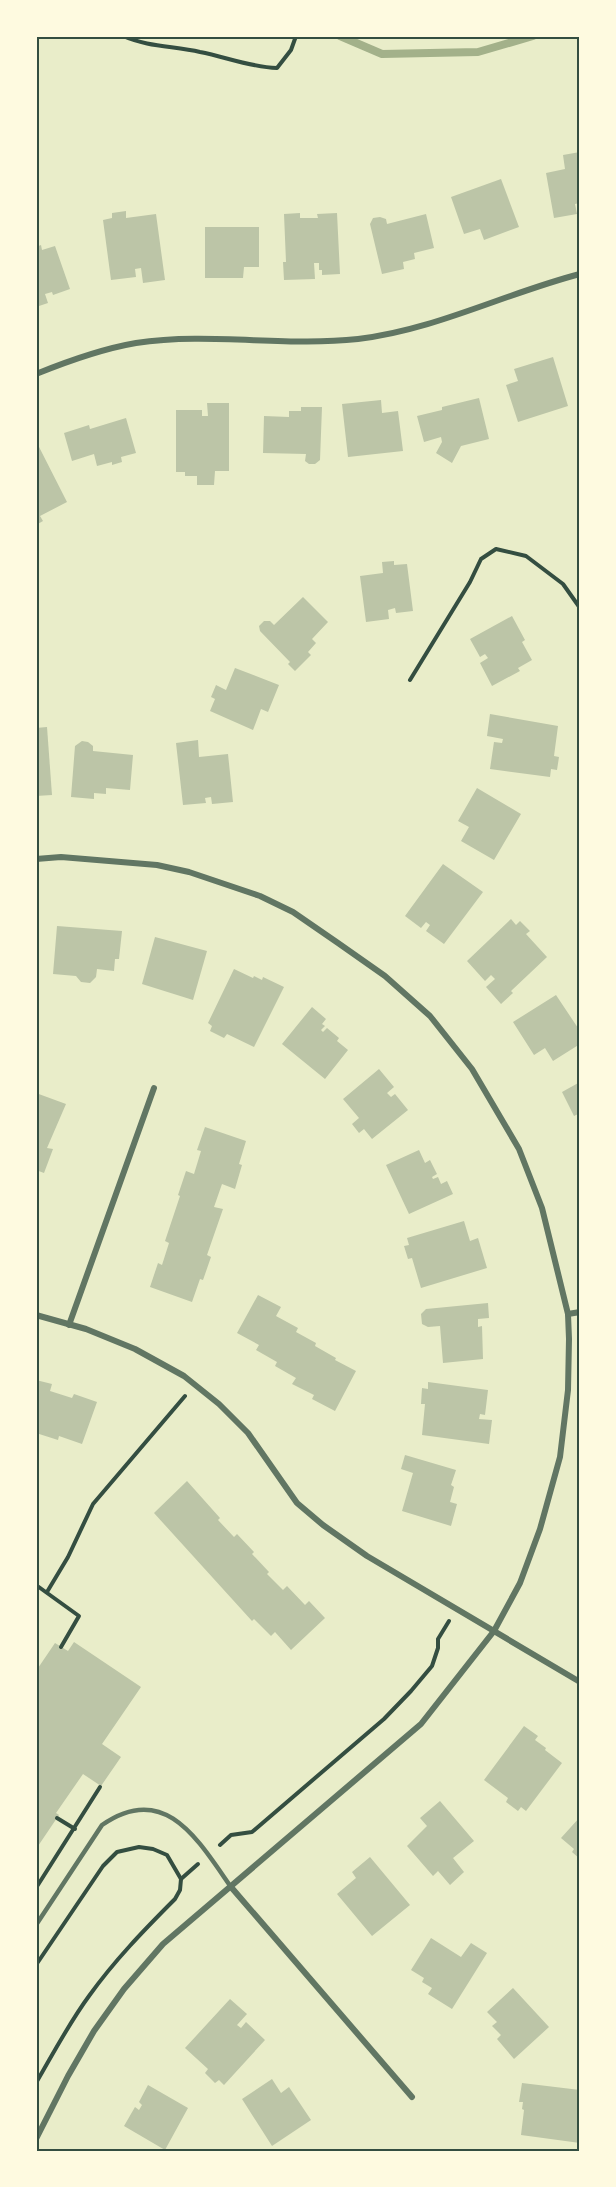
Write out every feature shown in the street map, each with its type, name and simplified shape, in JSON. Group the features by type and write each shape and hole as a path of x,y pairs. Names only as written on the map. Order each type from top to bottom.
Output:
{"street":[{"path":"36,374 79,357 136,343 207,339 254,341 357,339 409,330 541,284 580,274"},
{"path":"36,859 61,857 157,865 189,872 260,896 293,912 384,976 430,1016 472,1069 519,1149 542,1208 567,1314 569,1339 568,1390 560,1457 540,1529 528,1562 520,1583 494,1631 421,1724 163,1944 124,1989 94,2031 36,2139"},
{"path":"69,1325 154,1088"},
{"path":"567,1314 580,1312"},
{"path":"36,1315 135,1349 194,1384 219,1404 248,1433 297,1503 322,1526 358,1550 580,1682"},
{"path":"231,1887 412,2097"}],"lane":[{"path":"36,1925 102,1825 114,1816 135,1809 157,1810 179,1821 209,1855 231,1887"}],"path":[{"path":"123,36 154,46 199,51 259,67 277,68 291,50 296,36"},
{"path":"410,680 470,582 481,559 496,549 526,556 563,584 580,608"},
{"path":"46,1592 68,1557 93,1504 194,1384"},
{"path":"36,1585 79,1616 62,1647"},
{"path":"181,1880 231,1835 252,1832 384,1719 432,1666 438,1648 438,1639 456,1609"},
{"path":"36,1887 100,1787"},
{"path":"57,1818 75,1829"},
{"path":"36,1965 103,1866 117,1852 140,1847 167,1855 181,1880 180,1890 175,1899 118,1958 88,1997 63,2034 36,2083"}],"building":[{"path":"580,152 580,203 575,204 577,214 554,218 546,173 565,169 563,155"},
{"path":"501,179 519,227 484,240 480,229 464,234 451,197"},
{"path":"126,211 126,218 156,214 165,280 143,283 141,268 135,269 136,277 111,280 103,220 112,218 112,213"},
{"path":"300,213 300,218 318,218 317,214 337,213 340,274 322,275 319,263 314,263 315,279 284,280 283,262 286,262 284,214"},
{"path":"426,214 434,248 414,253 415,259 403,262 404,269 382,274 370,224 373,218 386,219 387,224"},
{"path":"205,227 259,227 259,267 244,267 243,278 205,278"},
{"path":"41,245 42,250 55,246 70,289 53,295 52,292 45,294 48,303 36,307 36,247"},
{"path":"553,357 568,406 518,422 506,385 518,381 514,369"},
{"path":"479,398 489,439 461,446 452,463 436,453 442,442 441,437 424,442 417,416"},
{"path":"381,400 382,413 398,411 403,451 348,457 342,404"},
{"path":"207,403 229,403 229,471 215,471 214,485 197,485 197,476 185,476 185,472 176,472 176,410 202,410 202,416 208,416"},
{"path":"301,407 322,407 320,460 315,464 309,464 305,461 306,454 263,453 264,416 289,417 289,411 301,411"},
{"path":"126,418 136,453 121,457 122,462 112,465 112,462 97,466 94,454 72,461 64,433 89,425 90,429"},
{"path":"36,441 67,502 40,516 43,521 36,525"},
{"path":"394,561 394,565 407,564 413,611 396,613 395,608 388,610 389,619 366,622 360,576 383,573 382,562"},
{"path":"303,597 328,622 312,639 316,643 308,652 311,655 295,671 288,664 290,662 260,631 259,626 264,621 270,621 274,625"},
{"path":"512,616 525,640 522,642 532,660 518,668 520,671 492,686 480,663 488,658 485,654 480,657 470,639"},
{"path":"235,668 279,685 268,712 261,709 253,730 210,711 215,699 211,697 216,685 226,690"},
{"path":"490,714 558,726 554,756 559,757 557,770 551,769 550,777 490,769 494,742 502,743 503,739 487,736"},
{"path":"47,727 52,795 36,796 36,728"},
{"path":"198,740 199,757 228,754 233,802 212,804 211,797 205,798 206,803 183,805 176,743"},
{"path":"82,741 93,746 93,751 133,755 130,790 106,788 106,794 94,793 94,799 71,797 75,746"},
{"path":"477,788 521,814 494,860 461,841 469,827 458,821"},
{"path":"443,864 483,892 444,944 426,931 430,925 426,922 421,928 405,916"},
{"path":"511,919 516,925 520,921 530,931 526,934 547,957 511,991 513,993 501,1004 486,987 495,979 491,975 485,981 467,961"},
{"path":"57,926 122,931 119,959 115,959 114,971 97,969 96,977 90,983 81,982 76,976 53,974"},
{"path":"155,937 207,951 193,1000 142,984"},
{"path":"234,969 253,978 254,976 262,980 263,977 284,987 254,1047 227,1034 224,1038 210,1031 212,1026 208,1023"},
{"path":"556,995 580,1031 580,1044 553,1061 545,1048 534,1055 513,1022"},
{"path":"312,1007 326,1019 322,1024 325,1026 321,1030 323,1032 327,1028 348,1050 325,1079 282,1044"},
{"path":"379,1069 394,1087 387,1093 391,1097 395,1094 408,1110 372,1139 364,1129 359,1133 352,1124 359,1118 343,1099"},
{"path":"580,1082 580,1113 574,1116 562,1092"},
{"path":"36,1093 66,1104 47,1148 53,1149 44,1173 36,1170"},
{"path":"205,1127 246,1141 235,1189 222,1184 214,1207 223,1209 207,1255 211,1257 192,1302 150,1287 158,1263 162,1265 169,1243 165,1241 186,1171 194,1174 201,1151 197,1150"},
{"path":"419,1150 425,1163 430,1160 437,1174 432,1177 433,1179 438,1177 441,1184 447,1181 453,1194 409,1214 386,1165"},
{"path":"464,1221 470,1241 478,1238 487,1268 421,1288 412,1258 408,1259 404,1246 409,1245 407,1238"},
{"path":"258,1295 281,1307 276,1316 298,1328 296,1332 316,1343 315,1346 336,1358 335,1360 356,1371 335,1411 312,1399 314,1395 292,1384 296,1378 275,1366 277,1362 256,1350 259,1345 237,1333"},
{"path":"488,1303 489,1318 478,1319 478,1327 482,1326 483,1359 443,1363 440,1326 428,1327 422,1324 421,1314 426,1309"},
{"path":"36,1380 52,1384 50,1391 72,1398 74,1394 97,1402 82,1444 59,1436 58,1440 36,1433"},
{"path":"428,1382 488,1390 485,1415 480,1414 479,1419 492,1420 489,1444 422,1435 425,1404 421,1404 422,1388 428,1389"},
{"path":"405,1455 456,1470 451,1485 454,1487 450,1502 457,1504 451,1526 402,1511 413,1473 401,1469"},
{"path":"187,1481 234,1537 237,1534 254,1552 252,1554 269,1572 267,1574 283,1590 287,1586 305,1605 309,1601 325,1618 291,1650 275,1632 271,1636 254,1619 252,1621 154,1513"},
{"path":"74,1642 141,1687 102,1744 121,1757 101,1786 83,1774 56,1813 59,1815 36,1849 36,1671 55,1643 68,1651"},
{"path":"524,1726 538,1736 535,1740 562,1763 526,1811 521,1807 518,1811 506,1802 508,1798 484,1780"},
{"path":"440,1801 474,1841 453,1858 464,1872 450,1885 438,1871 433,1876 407,1846 427,1826 420,1818"},
{"path":"580,1817 580,1859 572,1852 574,1849 561,1838"},
{"path":"370,1857 410,1905 372,1936 337,1894 356,1878 352,1872"},
{"path":"431,1938 461,1957 471,1943 487,1953 452,2009 428,1994 432,1988 422,1982 424,1978 411,1970"},
{"path":"513,1988 549,2027 514,2059 497,2039 501,2035 492,2026 497,2022 487,2012"},
{"path":"230,1999 247,2014 237,2025 241,2028 246,2022 265,2040 224,2085 219,2080 215,2083 205,2073 208,2069 185,2048"},
{"path":"272,2079 281,2093 289,2087 311,2120 272,2146 242,2099"},
{"path":"522,2083 580,2090 580,2143 521,2135 524,2110 522,2109 523,2102 519,2102"},
{"path":"148,2085 188,2108 165,2150 124,2126 135,2107 139,2110 142,2105 139,2102"}],"waterway":[{"path":"340,36 382,54 478,52 533,36"}]}
